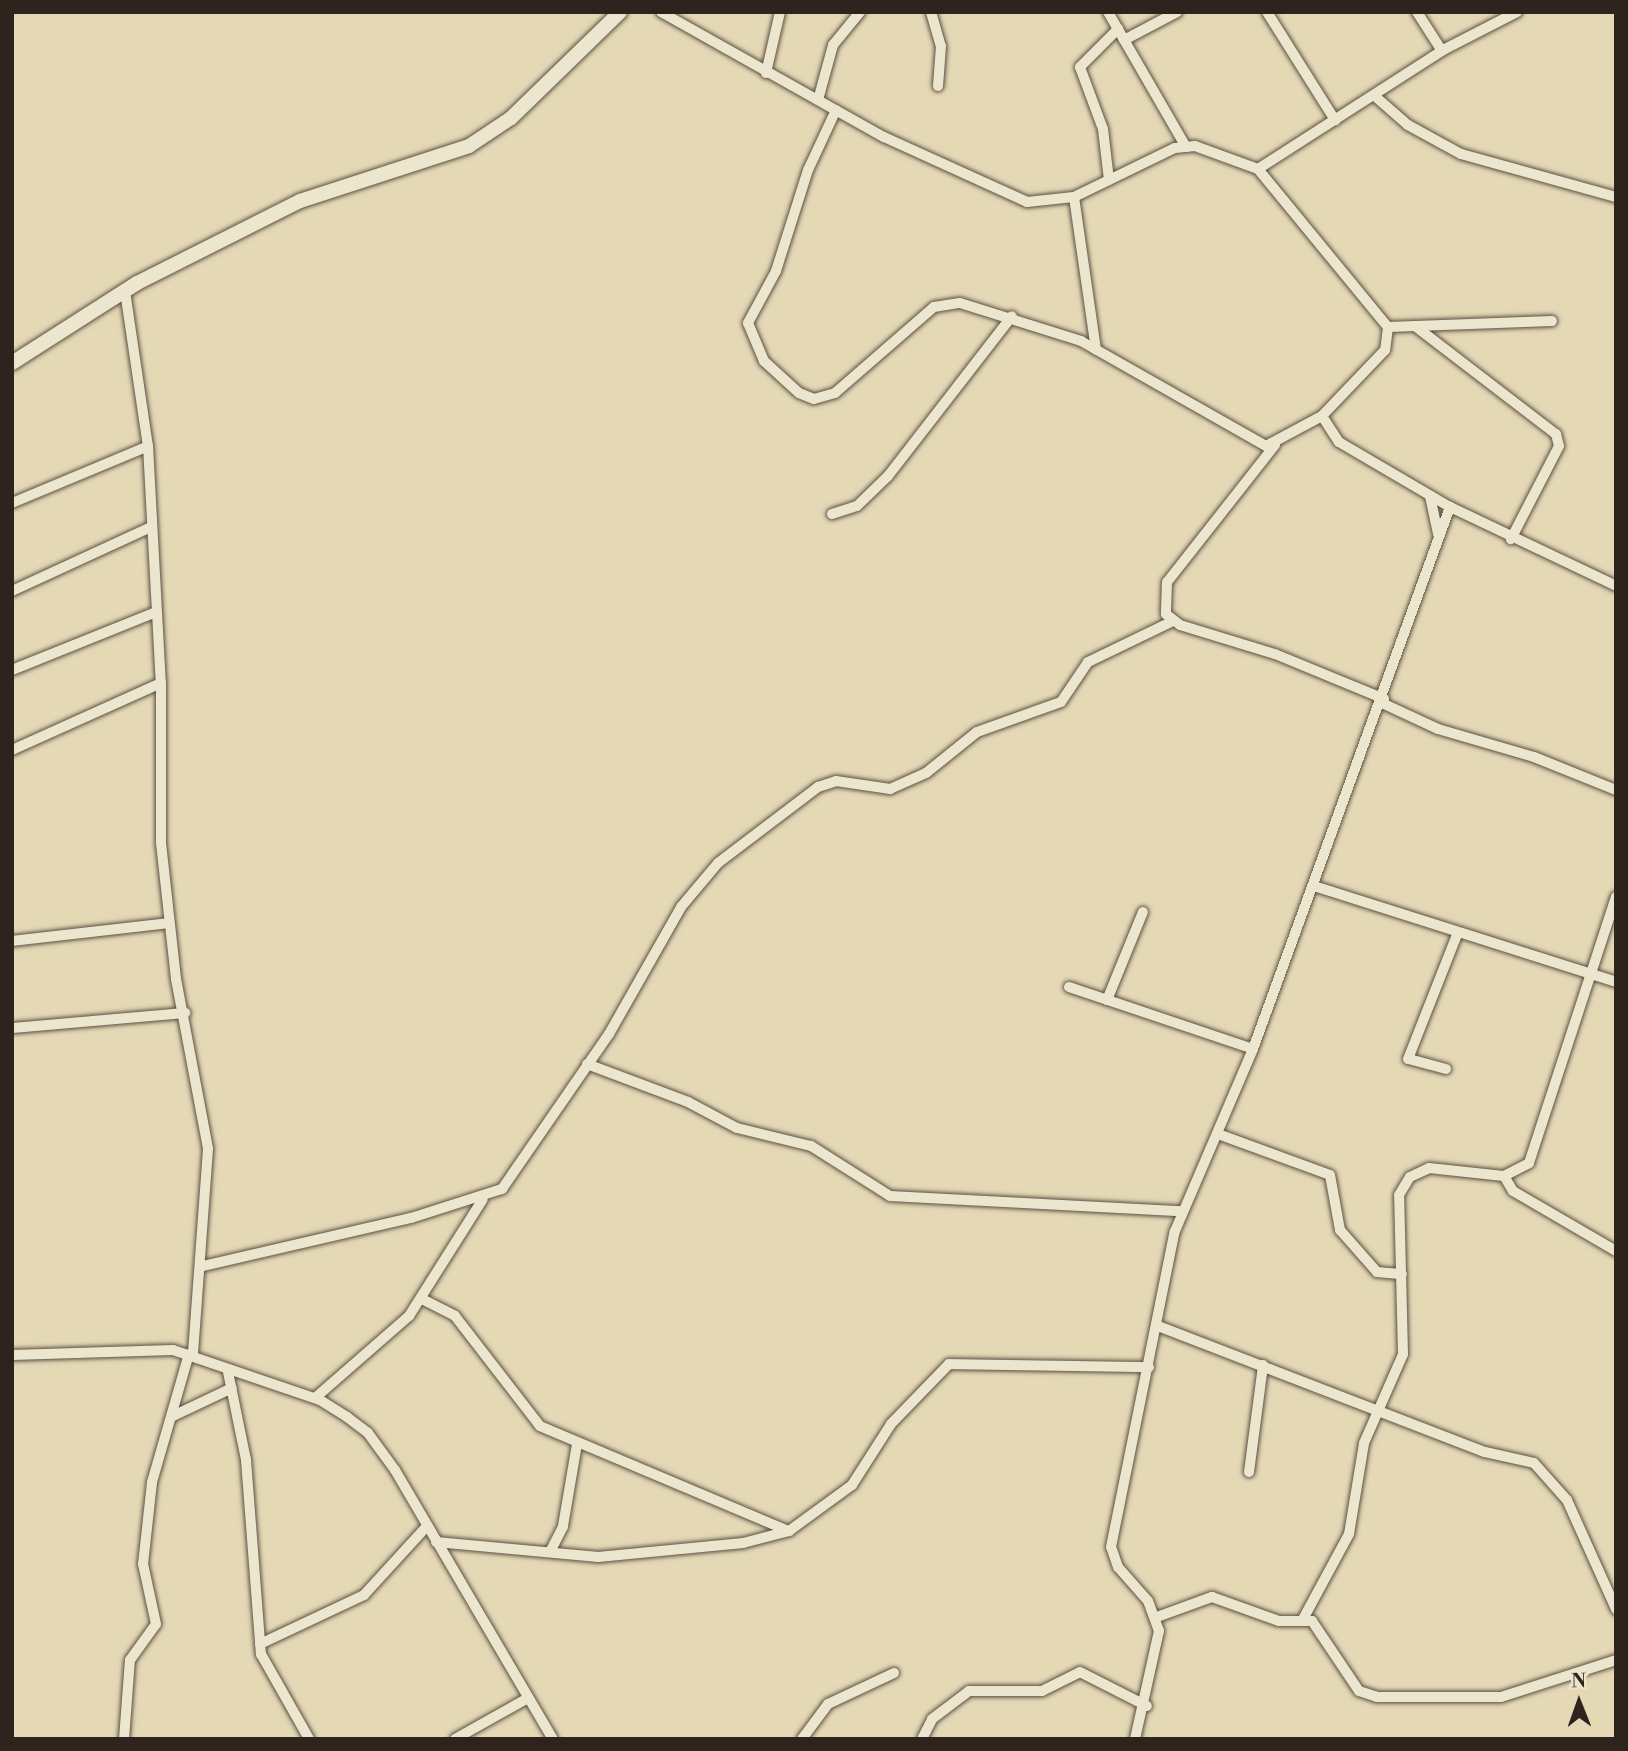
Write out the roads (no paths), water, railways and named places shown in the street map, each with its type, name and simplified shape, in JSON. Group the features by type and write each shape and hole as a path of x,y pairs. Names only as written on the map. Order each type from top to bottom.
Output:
{"main road":[{"path":"12,363 124,291 300,201 469,146 511,118 620,12"}],"street":[{"path":"661,12 836,110 1027,202 1074,197 1186,147 1258,169 1388,327 1385,350 1322,416 1275,444 1167,582 1162,603 1172,621 1616,790"},
{"path":"766,73 780,12"},
{"path":"818,100 833,45 860,12"},
{"path":"931,12 941,46 939,86"},
{"path":"1108,12 1186,147"},
{"path":"1124,40 1177,12"},
{"path":"1267,12 1335,120"},
{"path":"1417,12 1442,51"},
{"path":"1258,169 1377,97 1442,51 1505,15 1517,12"},
{"path":"1109,180 1105,137 1080,67 1118,29"},
{"path":"1377,97 1408,125 1461,154 1616,197"},
{"path":"836,110 808,170 776,271 748,323 764,361 799,393 823,397 934,307 960,303 1012,316 1096,349 1263,445 1275,444"},
{"path":"1074,197 1096,349"},
{"path":"124,291 148,446 160,683 157,794 169,923 208,1149 203,1266 191,1355 152,1482 144,1550 156,1624 130,1660 124,1739"},
{"path":"832,514 857,506 888,476 1012,316"},
{"path":"1388,327 1552,321"},
{"path":"1415,326 1556,434 1559,446 1511,539"},
{"path":"1322,416 1339,442 1430,496 1511,539 1616,586"},
{"path":"12,503 148,446"},
{"path":"1430,496 1438,535"},
{"path":"1135,1739 1147,1706 1158,1648 1157,1617 1118,1567 1111,1547 1181,1211 1218,1134 1253,1049 1383,701 1438,535 1450,507"},
{"path":"12,591 151,527"},
{"path":"12,670 156,612"},
{"path":"315,1398 388,1340 422,1299 483,1199 514,1174 587,1064 700,879 806,796 836,781 890,789 914,778 977,732 1061,702 1088,662 1172,621"},
{"path":"12,750 160,683"},
{"path":"1314,886 1616,982"},
{"path":"1302,1620 1349,1534 1364,1443 1403,1354 1402,1274 1397,1210 1410,1177 1454,1166 1504,1176 1529,1163 1538,1147 1557,1063 1616,897"},
{"path":"1107,1000 1143,912"},
{"path":"12,941 169,923"},
{"path":"1446,1069 1408,1059 1458,932"},
{"path":"1069,987 1253,1049"},
{"path":"12,1028 185,1013"},
{"path":"587,1064 688,1102 737,1128 811,1146 891,1196 1181,1211"},
{"path":"1218,1134 1330,1175 1340,1230 1374,1269 1402,1274"},
{"path":"1504,1176 1513,1191 1616,1251"},
{"path":"203,1266 483,1199"},
{"path":"422,1299 455,1316 540,1426 577,1444 789,1531"},
{"path":"1158,1326 1485,1452 1534,1463 1567,1500 1616,1609"},
{"path":"12,1355 135,1347 191,1355 228,1372 315,1398 368,1433 553,1739"},
{"path":"436,1542 598,1557 743,1543 789,1531 852,1485 891,1424 950,1364 1149,1367"},
{"path":"1249,1472 1263,1365"},
{"path":"228,1372 246,1460 260,1644 309,1739"},
{"path":"173,1416 232,1388"},
{"path":"550,1552 563,1526 577,1444"},
{"path":"260,1644 364,1595 426,1527"},
{"path":"1157,1617 1212,1597 1265,1618 1316,1623 1359,1691 1377,1697 1501,1697 1616,1660"},
{"path":"922,1739 932,1719 969,1691 1042,1691 1080,1672 1147,1706"},
{"path":"802,1739 828,1704 894,1673"},
{"path":"455,1739 528,1698"}]}
